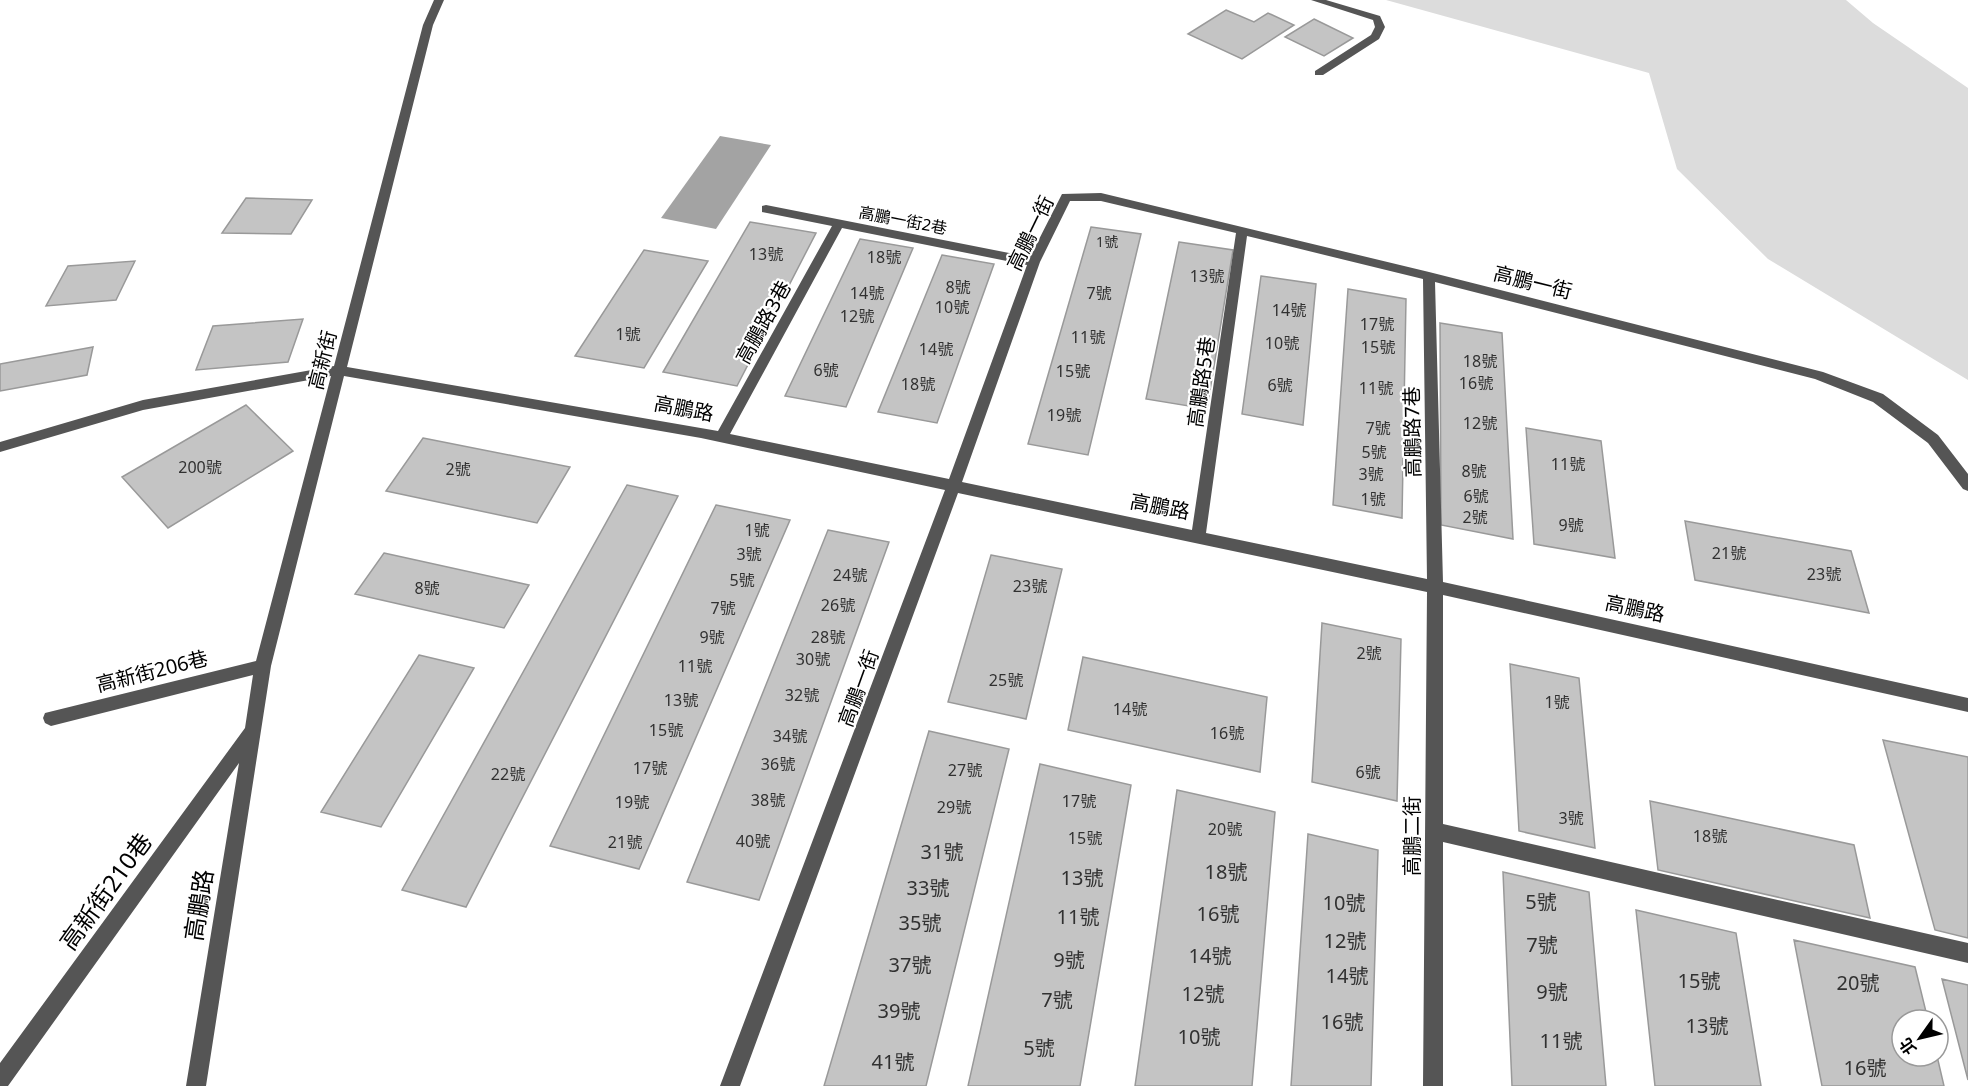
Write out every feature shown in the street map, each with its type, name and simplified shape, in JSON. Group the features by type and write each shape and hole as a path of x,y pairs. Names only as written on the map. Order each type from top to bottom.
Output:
{"street":[{"name":"高新街","path":"252,731 263,666 428,25 439,0"},
{"path":"1316,0 1364,12 1377,18 1380,27 1375,37 1318,73"},
{"name":"高鵬一街","path":"730,1086 953,487 1034,262 1066,197 1101,197 1429,276 1818,375 1878,398 1933,439 1968,485"},
{"name":"高鵬一街2巷","path":"766,209 1034,262"},
{"name":"高鵬路3巷","path":"721,438 838,225"},
{"name":"高鵬路5巷","path":"1198,537 1242,232"},
{"name":"高鵬路7巷","path":"1429,276 1435,587"},
{"name":"高鵬路","path":"339,369 721,438 1435,587 1968,705"},
{"path":"0,447 143,405 339,369"},
{"name":"高鵬二街","path":"1432,1086 1435,587"},
{"name":"高新街206巷","path":"51,718 263,666"},
{"name":"高鵬路","path":"196,1086 252,731"},
{"name":"高新街210巷","path":"0,1080 252,731"},
{"path":"1434,831 1968,953"}],"shaded area":[{"path":"1386,0 1846,0 1873,23 1968,88 1968,380 1768,259 1677,169 1649,73"},
{"path":"720,136 771,145 716,229 661,218"}],"building":[{"path":"1226,10 1254,22 1268,13 1294,25 1242,59 1188,34"},
{"path":"1314,19 1353,38 1324,56 1285,37"},
{"path":"246,198 312,200 291,234 222,233"},
{"path":"750,222 816,233 737,386 663,372"},
{"path":"1091,227 1141,234 1088,455 1028,444"},
{"path":"860,239 913,248 846,407 785,396"},
{"path":"1179,242 1233,250 1207,409 1146,399"},
{"path":"644,250 708,261 644,368 575,356"},
{"path":"942,255 994,264 937,423 878,412"},
{"path":"135,261 116,300 46,306 68,266"},
{"path":"1261,276 1316,284 1303,425 1242,414"},
{"path":"1348,289 1406,299 1402,518 1333,505"},
{"path":"303,319 288,362 196,370 213,326"},
{"path":"1440,323 1502,333 1513,539 1441,525"},
{"path":"93,347 87,375 0,391 0,364"},
{"path":"246,405 293,451 168,528 122,477"},
{"path":"1526,428 1601,441 1615,558 1534,544"},
{"path":"423,438 570,467 537,523 386,491"},
{"path":"627,485 678,496 466,907 402,890"},
{"path":"716,505 790,520 639,869 550,846"},
{"path":"1685,521 1851,551 1869,613 1695,580"},
{"path":"828,530 889,542 759,900 687,882"},
{"path":"384,553 529,585 504,628 355,594"},
{"path":"991,555 1062,569 1026,719 948,702"},
{"path":"1322,623 1401,639 1397,801 1312,782"},
{"path":"419,655 474,668 381,827 321,812"},
{"path":"1083,657 1267,697 1260,772 1068,730"},
{"path":"1510,664 1579,678 1595,848 1519,831"},
{"path":"929,731 1009,749 926,1086 824,1086"},
{"path":"1883,740 1968,757 1968,938 1935,930"},
{"path":"1040,764 1131,785 1080,1086 968,1086"},
{"path":"1177,790 1275,812 1252,1086 1135,1086"},
{"path":"1650,801 1854,845 1870,918 1658,870"},
{"path":"1308,834 1378,850 1371,1086 1291,1086"},
{"path":"1503,872 1589,892 1606,1086 1512,1086"},
{"path":"1636,910 1736,933 1761,1086 1655,1086"},
{"path":"1794,940 1915,967 1925,1008 1890,1008 1890,1068 1940,1068 1944,1086 1822,1086"},
{"path":"1942,979 1968,985 1968,1080 1950,1008"}]}
